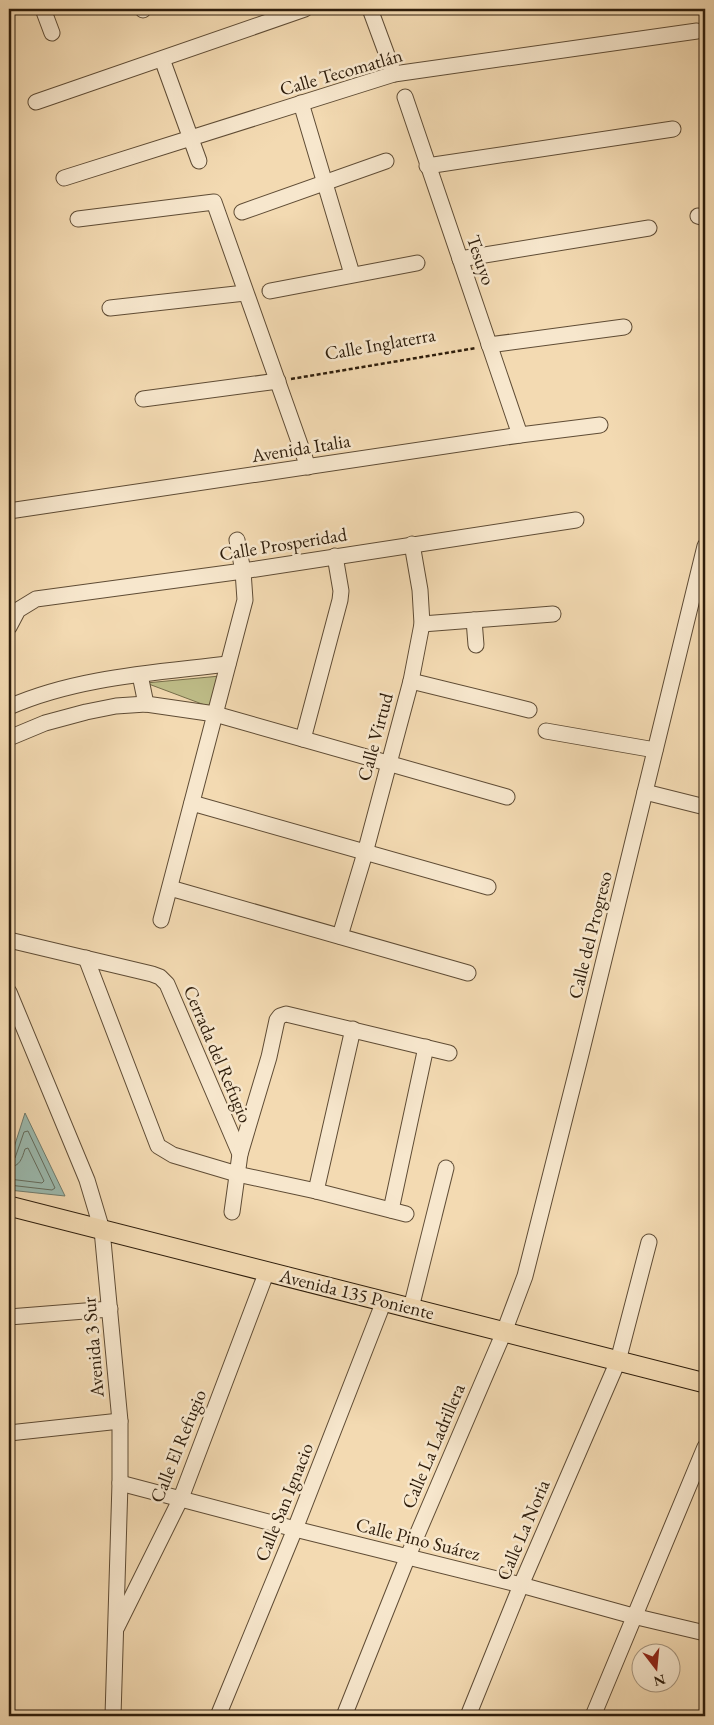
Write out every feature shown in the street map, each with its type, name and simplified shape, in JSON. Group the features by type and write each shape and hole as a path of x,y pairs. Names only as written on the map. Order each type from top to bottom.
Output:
{"main road":[{"name":"Avenida 135 Poniente","path":"9,1206 705,1383"}],"street":[{"path":"43,9 52,33"},
{"path":"36,102 305,9"},
{"path":"370,9 394,74"},
{"name":"Calle Tecomatlán","path":"64,178 394,74 697,31"},
{"path":"162,59 199,161"},
{"name":"Tesuyo","path":"405,97 520,435"},
{"path":"301,104 352,274"},
{"path":"427,166 673,129"},
{"path":"242,212 386,161"},
{"path":"78,219 214,202 308,467"},
{"path":"460,259 649,228"},
{"path":"270,291 417,263"},
{"path":"110,308 245,293"},
{"path":"490,345 624,327"},
{"path":"143,399 278,381"},
{"name":"Avenida Italia","path":"9,512 520,435 600,425"},
{"name":"Calle Prosperidad","path":"9,627 18,610 36,600 243,571 576,520"},
{"path":"162,920 245,600 243,571 237,540"},
{"name":"Calle Virtud","path":"340,936 365,852 411,681 422,624 420,590 412,544"},
{"name":"Calle del Progreso","path":"504,1332 525,1276 582,1054 705,546"},
{"path":"303,739 340,600 341,591 335,556"},
{"path":"422,624 553,614"},
{"path":"474,620 476,645"},
{"path":"9,707 35,696 75,685 228,664"},
{"path":"140,675 146,704"},
{"path":"411,681 529,710"},
{"path":"9,738 44,723 86,712 116,706 146,704 215,714 507,797"},
{"path":"546,731 655,750"},
{"path":"645,792 705,807"},
{"path":"192,803 488,887"},
{"path":"170,888 468,972"},
{"name":"Cerrada del Refugio","path":"9,940 160,977 167,984 227,1129 240,1154"},
{"path":"86,958 158,1146 173,1155 238,1174 316,1191 406,1214"},
{"name":"Avenida 3 Sur","path":"9,992 87,1180 102,1230 120,1421 113,1716"},
{"path":"232,1212 240,1154 259,1095 277,1020 280,1016 286,1014 449,1052"},
{"path":"316,1191 354,1029"},
{"path":"391,1210 426,1047"},
{"path":"411,1308 446,1168"},
{"name":"Calle La Noria","path":"468,1716 521,1586 618,1361 649,1242"},
{"name":"Calle El Refugio","path":"115,1630 181,1498 267,1272"},
{"name":"Calle San Ignacio","path":"218,1716 295,1529 384,1301"},
{"path":"9,1316 110,1309"},
{"name":"Calle La Ladrillera","path":"344,1716 408,1556 504,1332"},
{"path":"9,1433 120,1421"},
{"path":"593,1716 633,1616 705,1447"},
{"name":"Calle Pino Suárez","path":"120,1483 705,1633"}],"path":[{"name":"Calle Inglaterra","path":"278,381 490,345"}],"shaded area":[{"path":"220,676 210,707 146,683"}],"water":[{"path":"25,1113 65,1196 9,1190 9,1163"}]}
